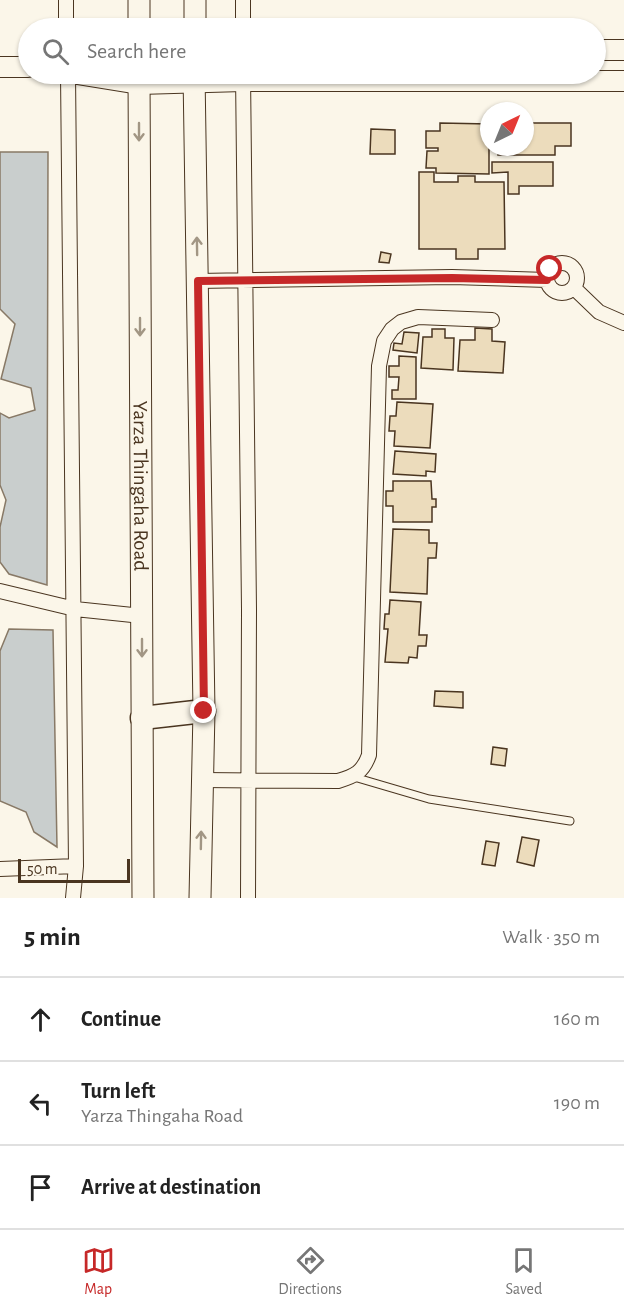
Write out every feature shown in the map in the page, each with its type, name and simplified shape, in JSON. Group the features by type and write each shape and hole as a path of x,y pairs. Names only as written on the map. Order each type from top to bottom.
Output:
{"highway":[{"path":"142,717 204,711"}],"main road":[{"path":"138,0 139,18"},
{"path":"195,0 195,18"},
{"path":"606,50 624,50"},
{"path":"0,67 18,67"},
{"path":"606,81 624,81"},
{"name":"Yarza Thingaha Road","path":"139,84 143,898"},
{"path":"194,84 204,711 200,898"}],"street":[{"path":"66,0 66,18"},
{"path":"243,0 243,18"},
{"path":"68,84 75,609 76,866 73,898"},
{"path":"243,84 249,610 248,898"},
{"path":"560,263 572,266 577,276 574,288 569,292 558,293 548,286 550,269 560,263"},
{"path":"198,281 452,278 547,280"},
{"path":"574,288 599,312 624,323"},
{"path":"202,780 338,781 354,777 364,768 369,755 379,366 384,341 392,329 401,322 418,317 492,320"},
{"path":"0,591 75,609 142,615"},
{"path":"0,869 76,866"}],"lane":[{"path":"354,777 429,799 570,821"}],"shaded area":[{"path":"0,152 48,152 47,585 9,574 0,562 0,527 6,500 0,485 0,413 9,418 35,410 31,388 1,379 15,324 0,309"},
{"path":"9,629 53,630 57,847 34,832 26,812 0,801 0,651"}],"building":[{"path":"440,123 480,124 480,156 489,156 489,174 436,173 436,168 426,168 427,151 438,151 438,148 426,148 426,131 440,131"},
{"path":"534,123 571,123 571,146 555,146 555,155 534,155"},
{"path":"371,129 395,130 395,154 370,154"},
{"path":"492,162 553,162 553,186 519,186 519,194 508,194 508,172 492,173"},
{"path":"419,172 434,172 434,182 458,182 458,176 475,176 475,182 504,182 505,249 478,249 478,259 456,259 456,249 419,249"},
{"path":"381,252 391,254 389,263 379,262"},
{"path":"475,328 492,329 492,341 505,342 503,373 458,371 460,340 475,340"},
{"path":"432,329 445,329 445,338 454,338 453,370 421,368 423,337 432,337"},
{"path":"404,332 419,333 417,353 393,350 394,343 402,344"},
{"path":"399,356 416,357 416,399 392,399 392,390 398,390 399,377 389,377 389,366 399,366"},
{"path":"397,402 433,404 430,448 394,446 395,431 389,431 390,416 396,416"},
{"path":"395,451 436,454 435,472 426,471 426,476 393,474"},
{"path":"393,481 431,481 432,499 436,499 436,507 432,507 432,522 393,522 393,506 386,506 386,491 393,491"},
{"path":"393,529 429,530 429,543 437,543 436,558 428,558 427,594 390,592"},
{"path":"390,600 421,602 419,635 427,635 426,646 418,646 417,658 409,657 408,663 385,662 388,629 384,629 385,614 389,614"},
{"path":"435,691 463,692 463,708 434,706"},
{"path":"493,747 507,749 505,766 491,764"},
{"path":"522,837 539,840 534,866 517,862"},
{"path":"486,841 499,843 495,866 482,864"}],"route":[{"path":"204,711 198,281 452,278 547,280 550,269"}]}
